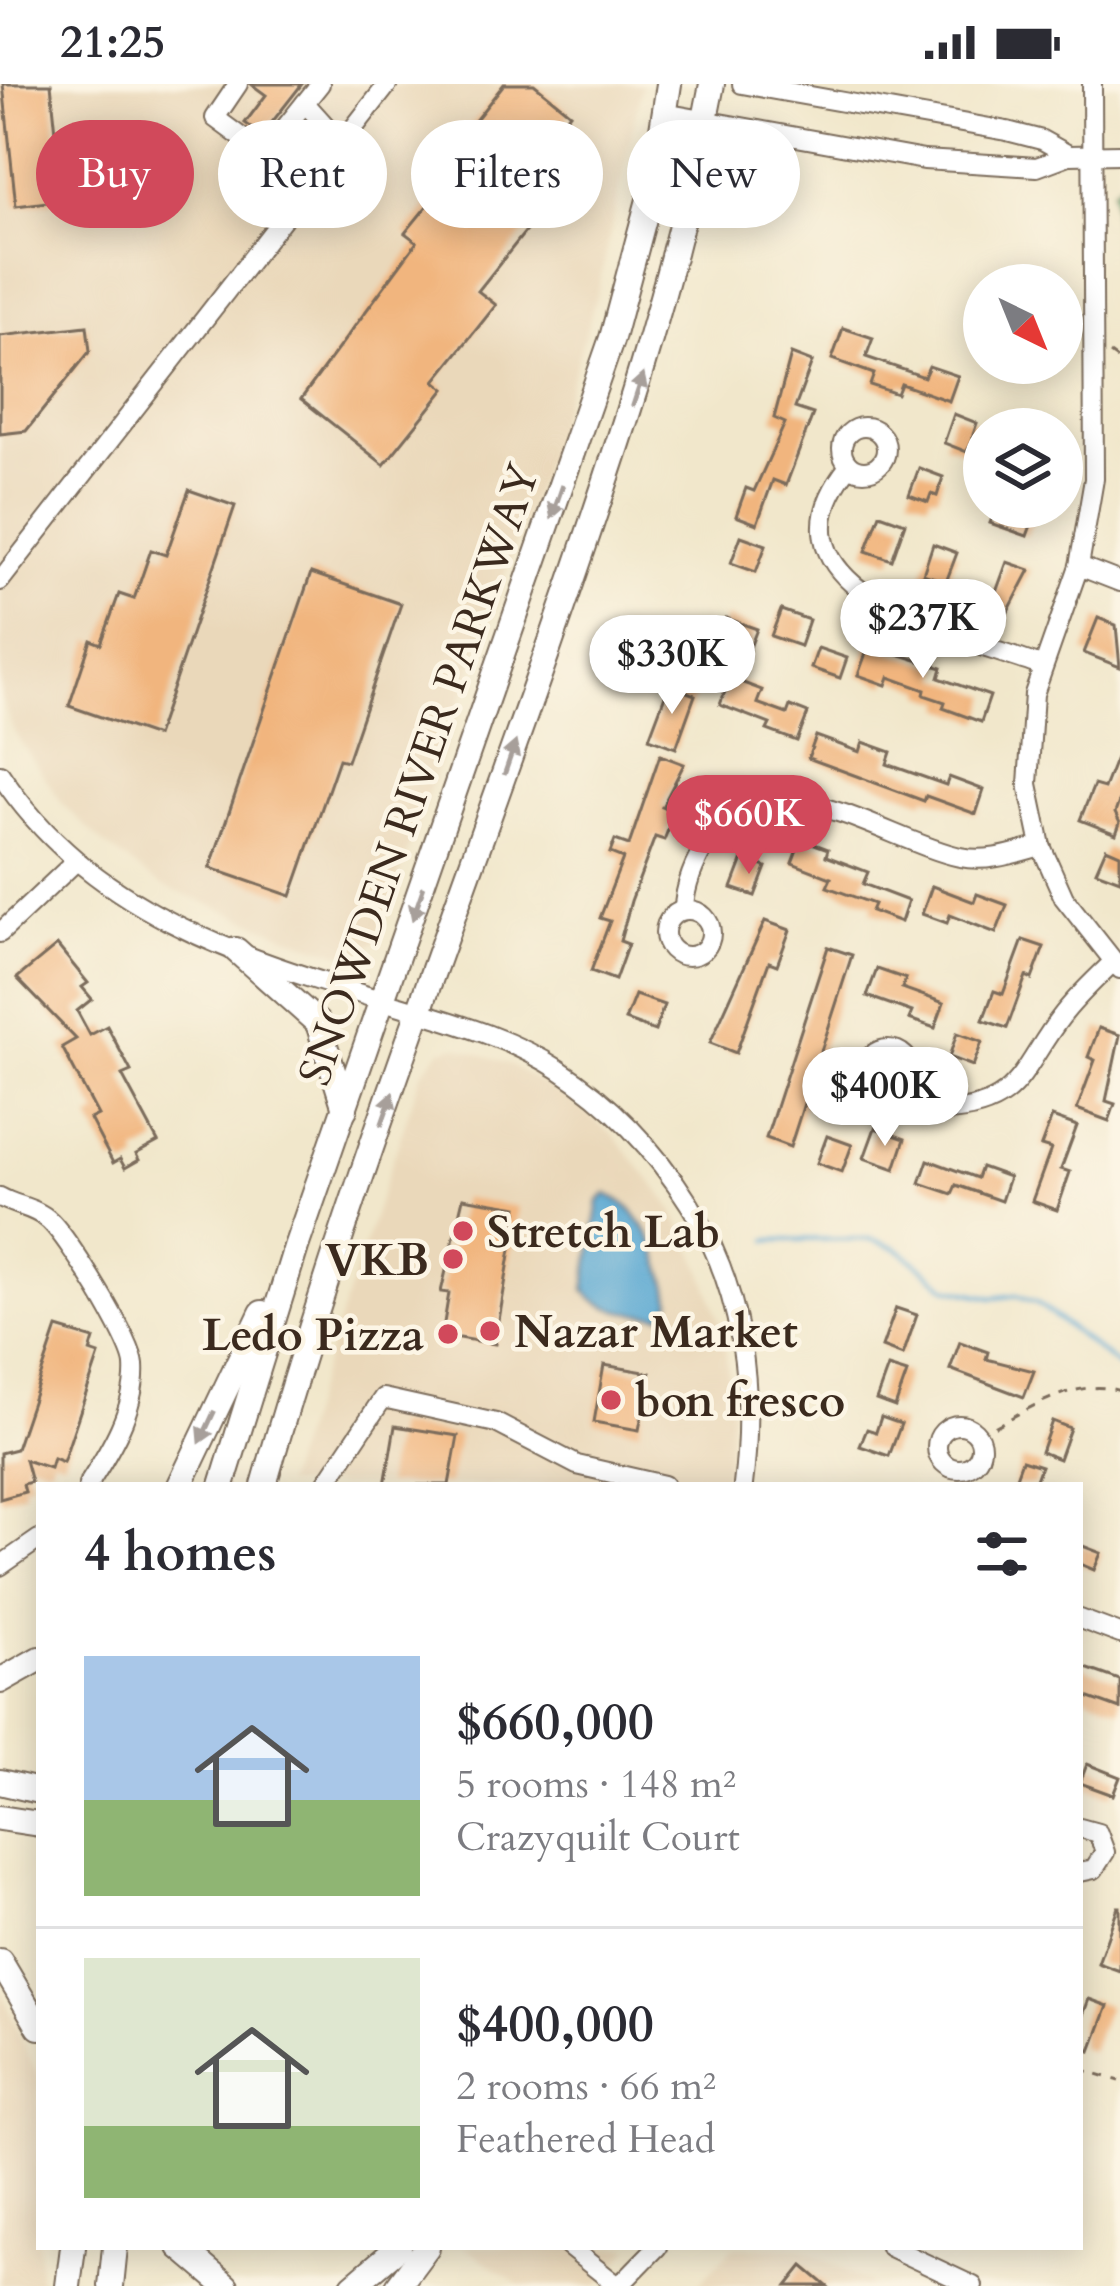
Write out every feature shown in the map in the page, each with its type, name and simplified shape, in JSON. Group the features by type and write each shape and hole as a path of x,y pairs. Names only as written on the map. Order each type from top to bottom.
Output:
{"main road":[{"name":"SNOWDEN RIVER PARKWAY","path":"223,1482 296,1247 612,338 654,181 669,84"},
{"name":"SNOWDEN RIVER PARKWAY","path":"705,120 712,84"},
{"name":"SNOWDEN RIVER PARKWAY","path":"265,1482 650,354 684,228"},
{"path":"236,950 318,1023 345,1109"},
{"path":"181,1482 296,1247"},
{"path":"0,1681 36,1661"},
{"path":"0,1782 36,1790"},
{"path":"0,1818 36,1824"},
{"path":"0,1961 36,2022"},
{"path":"62,2250 64,2286"},
{"path":"64,2286 72,2250"},
{"path":"111,2286 115,2250"},
{"path":"184,2250 226,2286"},
{"path":"353,2286 395,2250"},
{"path":"398,2286 425,2250"}],"street":[{"path":"238,84 214,118 264,154 320,84"},
{"path":"359,120 388,84"},
{"path":"742,84 1007,131 1042,140 1070,155"},
{"path":"906,1090 945,1111 995,1100 1027,1074 1060,1017 1116,966 1076,919 1041,846 1028,770 1029,727 1041,666 1079,566 1094,479 1092,84"},
{"path":"304,103 320,120"},
{"path":"664,113 705,120"},
{"path":"800,137 924,160 1037,167 1070,155 1120,154"},
{"path":"0,581 275,228"},
{"path":"849,466 830,492 826,524 832,555 859,592 886,610 1041,666"},
{"path":"1079,566 1120,582"},
{"path":"0,774 28,815 74,863 148,915 236,950 483,1032 556,1067 626,1124 681,1191 719,1261 740,1333 749,1408 743,1482"},
{"path":"684,910 689,882 711,836 733,815 759,803 806,803 964,858 999,858 1041,846"},
{"path":"0,933 74,863"},
{"path":"0,1197 39,1212 57,1229 130,1348 133,1381 120,1429 90,1482"},
{"path":"327,1482 382,1398 496,1423 577,1465 651,1482"},
{"path":"960,1424 979,1435 978,1460 949,1477 938,1456 943,1431 960,1424"},
{"path":"0,1565 36,1541"},
{"path":"1083,1620 1120,1634"},
{"path":"1083,1829 1098,1833 1105,1852 1094,1869 1083,1871"},
{"path":"573,2250 619,2286 654,2250"},
{"path":"896,2250 973,2286"}],"path":[{"path":"979,1435 1075,1389 1099,1385 1119,1389"},
{"path":"1083,2070 1120,2080"}],"shaded area":[{"path":"0,84 642,84 634,120 627,120 627,155 598,291 555,433 376,941 351,956 161,885 104,844 65,807 14,732 0,696"},
{"path":"457,1046 511,1065 579,1106 615,1137 669,1203 702,1269 724,1336 732,1409 725,1482 285,1482 422,1072 440,1051"},
{"path":"0,1988 36,2072 39,2286 0,2286"},
{"path":"468,2250 628,2250 598,2286 521,2286"},
{"path":"730,2250 806,2250 875,2286 697,2286"}],"green space":[{"path":"1120,183 1120,382 1113,189"}],"water":[{"path":"607,1194 633,1212 651,1239 672,1301 662,1315 610,1308 585,1290 599,1201"}],"building":[{"path":"3,84 51,84 55,120 36,120 36,203 16,206"},
{"path":"251,84 302,84 274,120 247,120 266,95"},
{"path":"504,84 534,84 570,113 564,120 475,120"},
{"path":"411,226 528,228 478,291 496,305 435,381 445,389 384,465 301,399 417,242 405,233"},
{"path":"87,326 90,351 26,431 0,434 0,336"},
{"path":"843,328 873,338 866,357 924,377 929,366 958,376 949,401 901,384 897,394 870,385 874,374 832,359"},
{"path":"791,354 812,362 795,408 813,414 786,485 773,480 757,524 736,516 746,488 754,491 785,423 774,418"},
{"path":"954,414 963,418 963,450 944,443"},
{"path":"919,468 943,477 937,496 931,494 928,502 909,495"},
{"path":"189,490 235,506 156,736 69,706 91,640 101,644 119,594 134,599 151,550 166,555"},
{"path":"880,514 905,523 892,560 866,551"},
{"path":"1004,528 1030,528 1027,536"},
{"path":"741,536 766,545 756,572 731,563"},
{"path":"933,544 957,553 946,582 923,574"},
{"path":"1007,562 1030,570 1008,612 991,606"},
{"path":"311,573 401,604 347,761 339,759 291,896 210,868"},
{"path":"781,610 809,620 800,646 771,636"},
{"path":"726,618 757,629 749,650 718,639"},
{"path":"1098,618 1116,625 1120,667 1084,653"},
{"path":"869,645 942,668 939,678 990,696 981,722 943,708 945,702 924,695 925,690 889,677 886,685 858,675"},
{"path":"818,648 847,658 840,678 811,668"},
{"path":"730,678 762,690 757,703 787,714 790,706 808,713 797,741 767,730 770,724 720,705"},
{"path":"669,685 695,695 676,748 649,738"},
{"path":"816,736 860,752 863,742 891,752 887,764 946,785 949,777 984,790 976,814 926,796 924,801 808,758"},
{"path":"1119,750 1120,799 1115,813 1120,823 1116,834 1080,820 1094,785 1104,788"},
{"path":"660,755 684,764 662,807 675,812 664,840 655,837 631,901 620,941 628,944 615,980 591,971 610,921 600,918 623,858 610,853 615,840 629,845"},
{"path":"801,839 828,849 826,856 868,872 863,884 908,901 901,922 871,911 874,904 827,887 831,878 792,863"},
{"path":"1106,848 1120,854 1120,880 1096,871"},
{"path":"743,859 766,867 755,896 732,888"},
{"path":"932,886 974,902 977,894 1007,905 996,933 950,915 947,923 922,914"},
{"path":"765,921 790,930 777,965 769,962 736,1053 710,1043"},
{"path":"1023,940 1044,947 1032,979 1026,976 1007,1028 983,1020 994,991 1003,994"},
{"path":"57,945 88,983 82,987 92,999 77,1011 90,1035 107,1026 131,1071 122,1075 158,1142 136,1154 139,1160 125,1168 120,1159 113,1163 90,1119 98,1115 62,1047 76,1039 17,978"},
{"path":"828,947 852,955 790,1147 766,1138"},
{"path":"877,969 906,979 902,988 944,1003 935,1028 909,1019 912,1012 867,996"},
{"path":"635,995 664,1005 655,1031 625,1020"},
{"path":"1099,1028 1120,1035 1106,1101 1115,1104 1109,1121 1077,1109 1095,1060 1088,1057"},
{"path":"957,1033 982,1042 973,1066 949,1057"},
{"path":"1052,1117 1077,1126 1061,1169 1070,1172 1057,1210 1032,1201 1051,1149 1041,1146"},
{"path":"875,1128 905,1139 895,1169 864,1158"},
{"path":"827,1136 852,1145 842,1172 817,1163"},
{"path":"928,1160 977,1178 981,1167 1009,1177 1001,1201 956,1185 952,1194 920,1183"},
{"path":"463,1198 518,1207 495,1344 442,1335 449,1293 441,1292"},
{"path":"896,1308 917,1315 903,1355 882,1347"},
{"path":"57,1328 94,1339 90,1352 99,1355 63,1462 53,1458 50,1468 25,1460 31,1482 23,1484 25,1492 0,1499 0,1453 16,1449"},
{"path":"960,1342 988,1352 986,1359 1034,1371 1024,1397 950,1369"},
{"path":"604,1365 650,1373 639,1430 594,1422"},
{"path":"888,1367 907,1373 895,1407 876,1400"},
{"path":"881,1417 901,1424 889,1456 860,1446 867,1429 876,1432"},
{"path":"1052,1421 1070,1428 1059,1459 1041,1452"},
{"path":"395,1426 458,1436 450,1482 386,1482"},
{"path":"1022,1460 1041,1466 1035,1482 1014,1482"},
{"path":"1083,1546 1101,1553 1094,1570 1083,1565"},
{"path":"1083,1667 1120,1680 1120,1709 1083,1696"},
{"path":"1087,1764 1120,1777 1113,1795 1083,1784"},
{"path":"1120,1907 1120,1971 1098,1963"},
{"path":"1089,1999 1108,2006 1091,2051 1083,2048 1083,2015"},
{"path":"803,2266 827,2286 787,2286"}],"waterway":[{"path":"768,1240 871,1239 897,1248 948,1288 993,1298 1017,1295 1037,1303 1120,1367"}],"place":[{"name":"Stretch Lab","path":"463,1231"},
{"name":"VKB","path":"453,1259"},
{"name":"Nazar Market","path":"490,1331"},
{"name":"Ledo Pizza","path":"448,1334"},
{"name":"bon fresco","path":"611,1400"}]}
